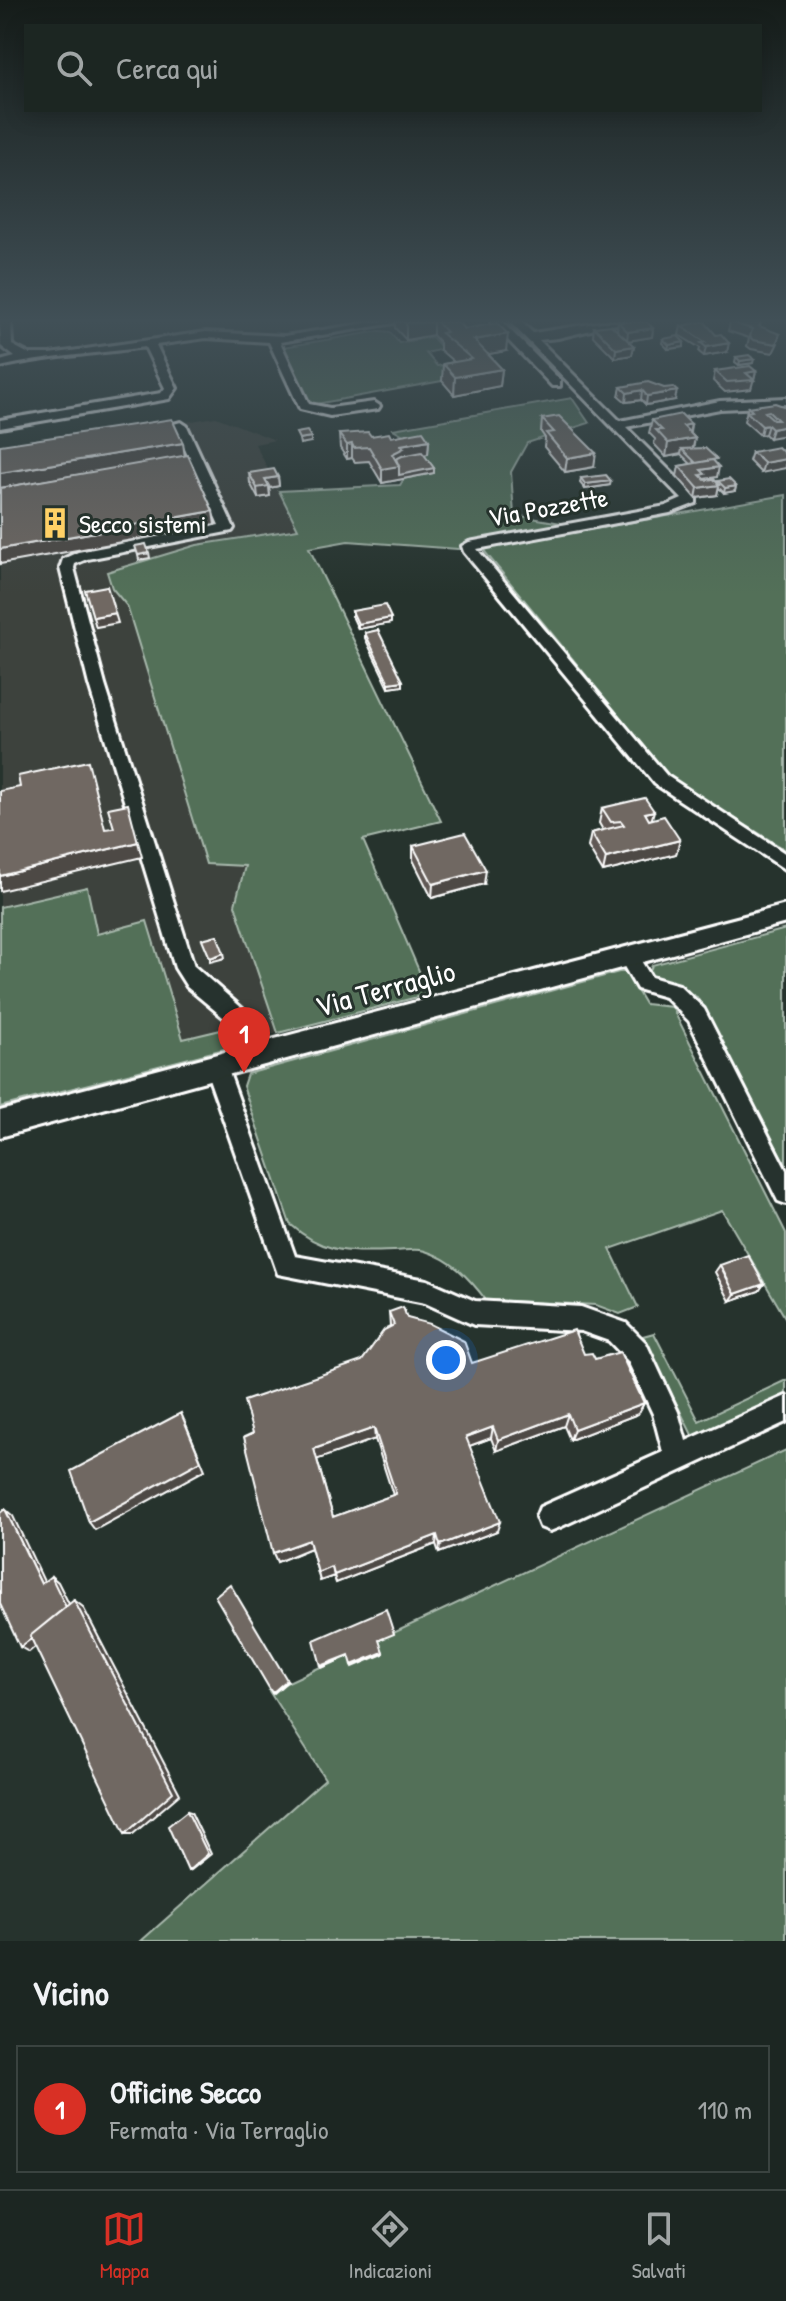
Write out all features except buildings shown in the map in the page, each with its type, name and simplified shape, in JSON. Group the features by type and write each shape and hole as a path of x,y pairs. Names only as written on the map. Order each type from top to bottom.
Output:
{"main road":[{"name":"Via Terraglio","path":"0,1124 786,914"}],"street":[{"path":"0,424 67,413"},
{"name":"Via Pozzette","path":"607,413 691,500 670,509 469,546 471,552 661,780 786,863"},
{"path":"619,425 682,413"},
{"path":"136,434 181,426 188,463 227,528 83,555 68,562 67,568 131,799 185,968 194,982 232,1011 249,1038 255,1057"},
{"path":"628,956 644,983 672,991 697,1015 786,1194"},
{"path":"216,1067 287,1266 427,1292 474,1313 581,1319 617,1332 637,1352 665,1412 678,1458"},
{"path":"550,1517 786,1409"}],"shaded area":[{"path":"216,417 275,440 255,444 299,529 197,545 107,573 112,588 127,606 246,866 235,905 278,1033 0,1109 0,453"}],"green space":[{"path":"488,413 582,413 589,423 527,443 511,472 514,515 573,525 458,549 348,541 309,548 441,821 363,840 429,994 278,1033 235,905 245,866 206,864 127,606 112,588 107,572 197,545 298,529 279,491 400,485 425,447 393,429"},
{"path":"786,495 786,850 671,779 485,552 486,548"},
{"path":"87,887 97,934 147,921 183,1039 225,1029 232,1047 0,1107 0,907"},
{"path":"786,929 786,1165 697,997 654,979 650,971 652,965"},
{"path":"626,972 645,1004 672,1007 786,1233 786,1319 722,1210 610,1249 638,1307 620,1314 596,1305 486,1300 460,1271 444,1259 425,1251 338,1250 315,1241 290,1224 243,1086 247,1074"},
{"path":"654,1333 699,1421 786,1380 786,1397 694,1439 643,1336"},
{"path":"786,1450 786,1941 141,1941 325,1779 269,1691"}],"place":[{"name":"Secco sistemi","path":"55,523"},
{"name":"Officine Secco","path":"244,1073"}]}
